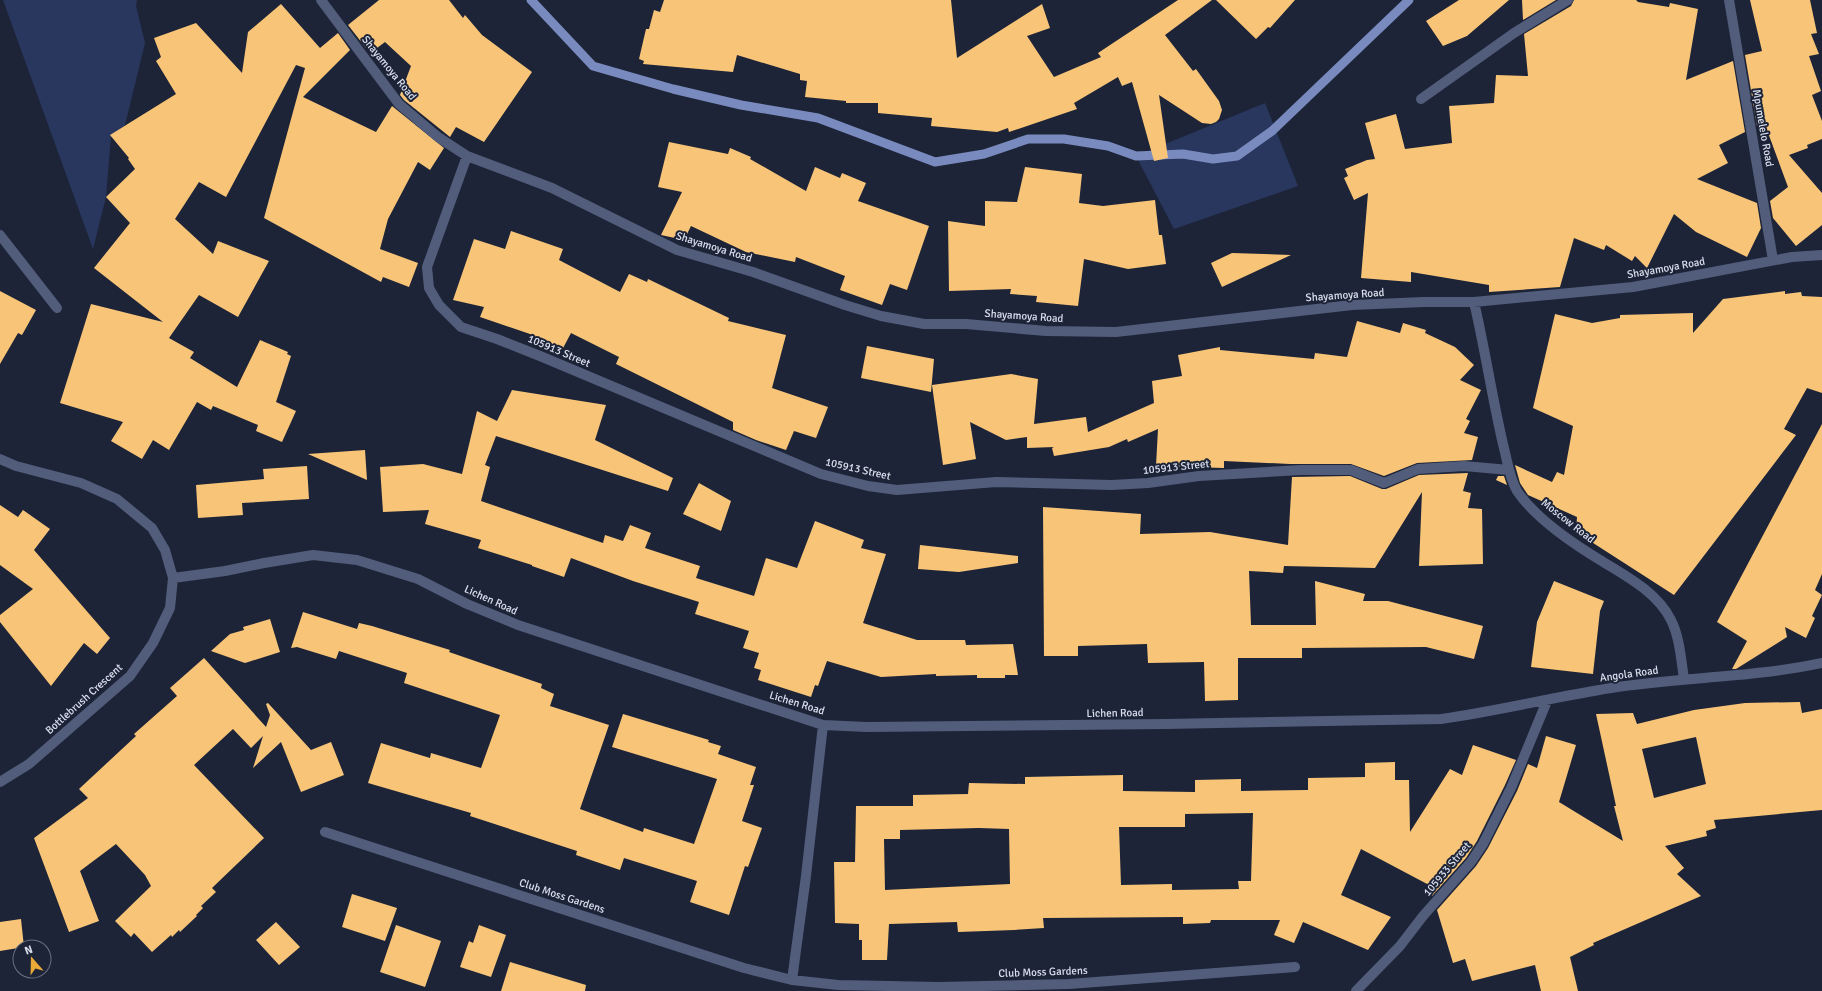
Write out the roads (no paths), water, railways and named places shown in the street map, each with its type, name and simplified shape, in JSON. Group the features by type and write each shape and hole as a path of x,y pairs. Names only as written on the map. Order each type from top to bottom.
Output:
{"street":[{"name":"Shayamoya Road","path":"321,0 399,104 438,137 467,156 552,188 677,250 753,272 845,305 881,316 924,324 966,324 1046,331 1116,332 1352,305 1424,302 1474,302 1633,287 1773,260 1822,255"},
{"path":"1421,99 1514,33 1568,0"},
{"name":"Mpumelelo Road","path":"1729,0 1773,260"},
{"name":"105913 Street","path":"467,156 427,266 429,288 439,305 461,326 497,338 821,474 868,486 897,490 996,482 1112,485 1148,483 1199,476 1301,470 1351,470 1384,483 1418,469 1464,466 1509,470"},
{"path":"0,235 57,308"},
{"name":"Moscow Road","path":"1474,302 1509,470 1517,490 1533,510 1551,526 1599,560 1624,574 1656,599 1671,620 1678,638 1684,679"},
{"name":"Bottlebrush Crescent","path":"0,459 16,466 81,483 117,499 152,528 164,550 173,578 170,608 153,643 130,676 29,764 0,782"},
{"name":"Lichen Road","path":"173,578 225,572 313,555 358,560 418,579 467,604 518,625 823,725 875,727 1441,719"},
{"name":"Angola Road","path":"1441,719 1485,713 1610,688 1684,679 1744,676 1822,663"},
{"name":"105933 Street","path":"1356,991 1400,946 1423,916 1471,862 1483,844 1511,788 1546,701"},
{"path":"792,980 806,876 823,725"},
{"name":"Club Moss Gardens","path":"325,832 737,966 792,980 838,985 931,987 1054,984 1295,967"}],"waterway":[{"path":"531,0 593,66 673,89 741,105 818,118 935,162 984,154 1028,139 1064,139 1108,146 1136,156 1183,154 1213,159 1237,156 1272,131 1409,0"}]}
